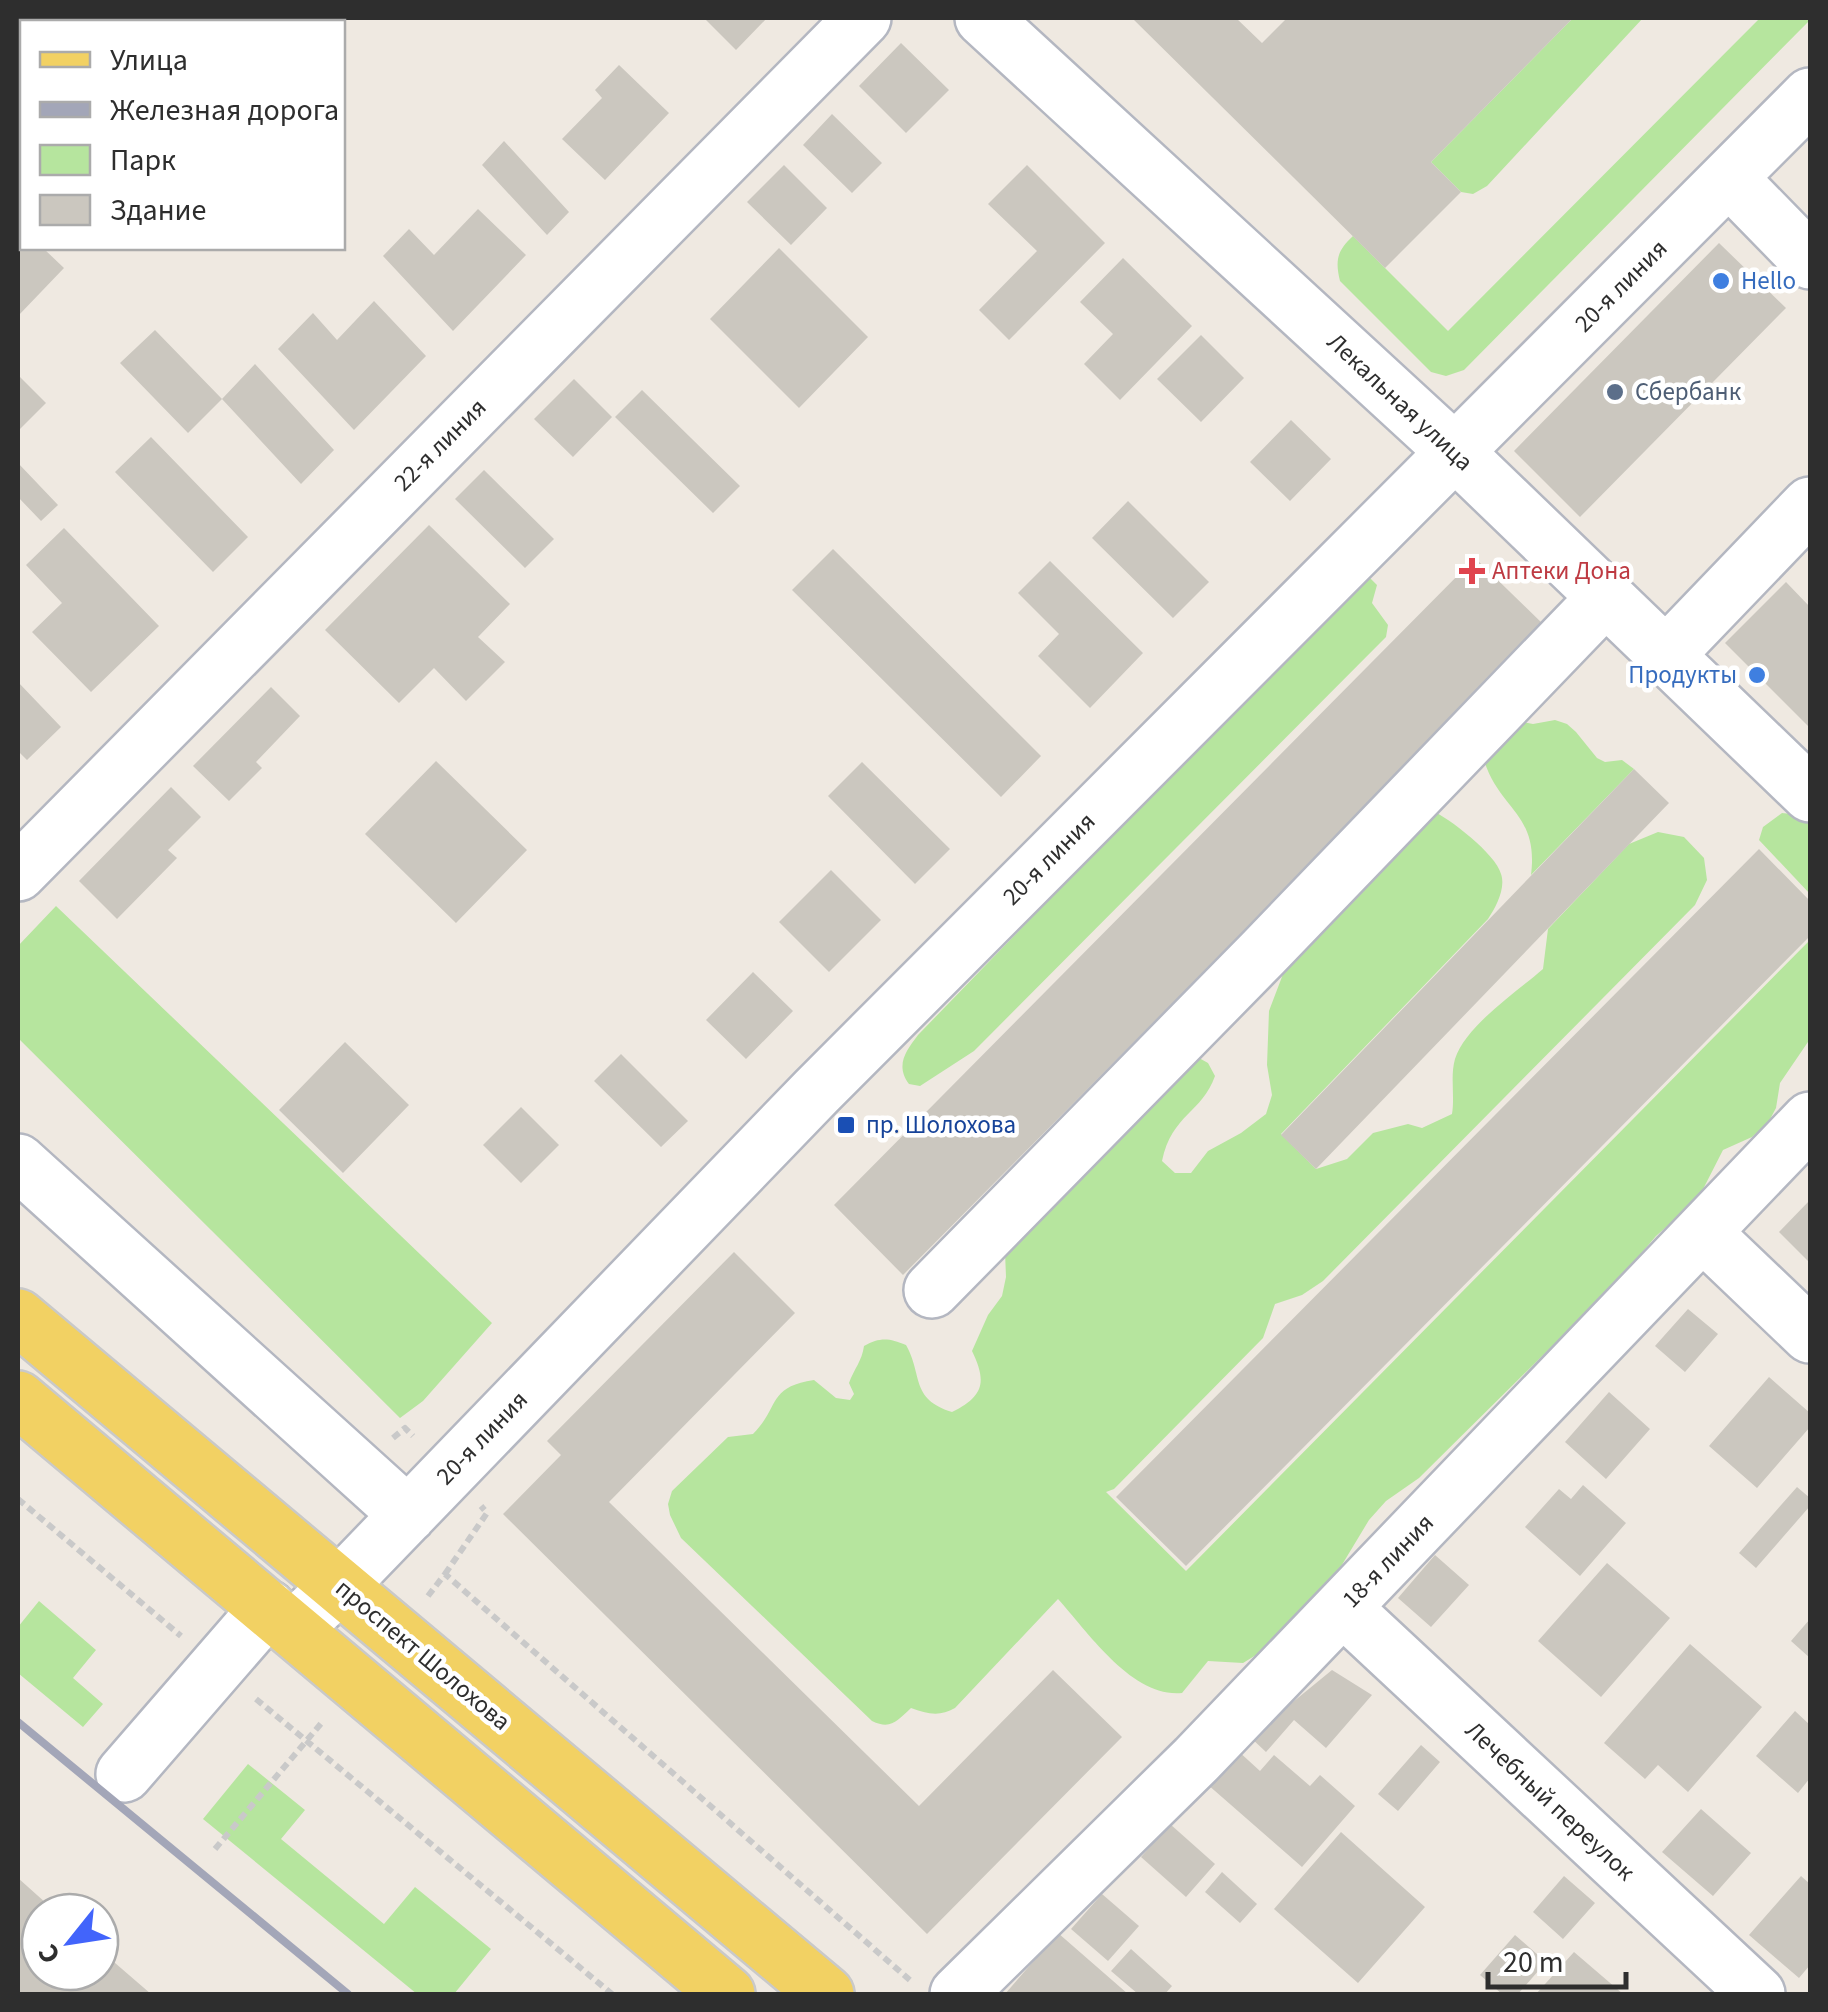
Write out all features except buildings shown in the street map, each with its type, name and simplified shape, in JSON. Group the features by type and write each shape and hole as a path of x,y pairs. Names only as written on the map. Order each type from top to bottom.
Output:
{"main road":[{"name":"проспект Шолохова","path":"18,1317 826,1994"},
{"path":"18,1400 727,1994"}],"street":[{"name":"22-я линия","path":"18,873 863,18"},
{"name":"Лекальная улица","path":"983,18 1455,452 1810,794"},
{"name":"20-я линия","path":"124,1774 217,1666 280,1619 340,1585 816,1092 1810,96"},
{"path":"1729,178 1810,261"},
{"path":"1666,654 1810,505"},
{"path":"932,1290 1605,598"},
{"name":"18-я линия","path":"958,1994 1196,1760 1810,1120"},
{"path":"18,1162 408,1515"},
{"path":"1703,1233 1810,1335"},
{"name":"Лечебный переулок","path":"1343,1608 1757,1994"}],"path":[{"path":"18,1499 612,1994"},
{"path":"399,1635 444,1574 926,1994"},
{"path":"215,1849 356,1682"}],"green space":[{"path":"1573,18 1643,18 1487,186 1473,194 1461,192 1431,162"},
{"path":"1760,18 1810,20 1464,370 1446,376 1431,372 1340,281 1339,256 1353,236 1448,331"},
{"path":"1368,576 1377,585 1372,603 1388,625 1386,637 974,1051 920,1086 909,1084 903,1064 918,1035 1276,665"},
{"path":"1555,720 1576,732 1597,758 1605,762 1622,760 1634,769 1531,875 1529,837 1483,757 1523,722"},
{"path":"1431,810 1460,828 1490,857 1502,879 1499,897 1488,919 1281,1134 1316,1169 1347,1159 1373,1133 1408,1124 1422,1128 1452,1114 1454,1066 1461,1046 1481,1021 1543,969 1548,929 1629,844 1658,832 1684,837 1704,858 1707,880 1695,905 1323,1281 1302,1295 1275,1304 1263,1338 1114,1489 1106,1492 1186,1571 1810,940 1810,1039 1780,1083 1776,1108 1768,1123 1752,1137 1723,1150 1698,1199 1656,1236 1616,1283 1419,1478 1386,1501 1369,1520 1331,1583 1274,1644 1243,1663 1208,1661 1182,1693 1164,1692 1146,1685 1112,1660 1058,1599 955,1708 933,1714 911,1708 889,1724 872,1721 681,1538 670,1515 672,1491 728,1437 753,1434 788,1388 814,1380 836,1398 850,1400 854,1394 849,1383 864,1346 875,1341 906,1345 923,1393 939,1407 952,1412 971,1400 981,1380 972,1351 988,1315 1002,1296 1005,1252 1185,1061 1199,1058 1208,1063 1215,1076 1167,1145 1162,1161 1175,1173 1191,1173 1208,1151 1266,1114 1272,1095 1267,1065 1269,1011 1288,961"},
{"path":"1782,813 1801,815 1810,821 1810,894 1759,840 1763,827"},
{"path":"56,906 492,1323 423,1401 400,1418 18,1038 18,946"},
{"path":"39,1601 96,1650 73,1678 103,1704 83,1727 18,1673 18,1627"},
{"path":"248,1764 305,1810 281,1839 384,1924 415,1887 491,1949 454,1994 417,1994 203,1819"}],"railway":[{"path":"18,1722 348,1994"}],"place":[{"name":"Hello","path":"1721,281"},
{"name":"Сбербанк","path":"1615,392"},
{"name":"Аптеки Дона","path":"1472,571"},
{"name":"Продукты","path":"1757,675"},
{"name":"пр. Шолохова","path":"846,1125"}]}
